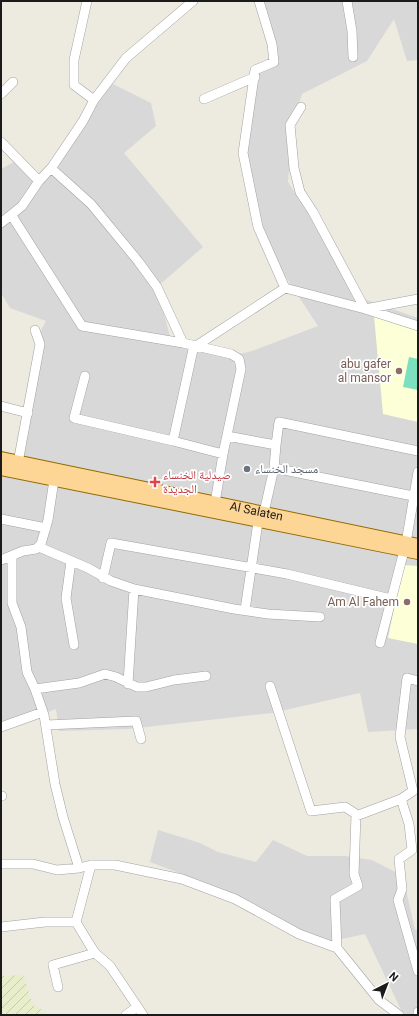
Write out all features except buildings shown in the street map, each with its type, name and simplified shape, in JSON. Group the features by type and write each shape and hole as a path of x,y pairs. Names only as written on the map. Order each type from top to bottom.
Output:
{"main road":[{"name":"Al Salaten","path":"1,458 17,468 54,480 214,508"},
{"name":"Al Salaten","path":"1,469 17,468 404,547 418,553"},
{"name":"Al Salaten","path":"404,547 418,545"}],"street":[{"path":"87,1 74,60 74,85 94,100"},
{"path":"1,223 12,216 22,206 39,181 51,168 83,121 94,100 126,58 192,1"},
{"path":"259,1 272,44 274,62 255,70 256,77 243,153 258,227 285,288"},
{"path":"347,1 352,31 353,57"},
{"path":"204,99 256,77"},
{"path":"1,94 12,82"},
{"path":"301,107 290,125 294,168 300,192 313,212 365,309"},
{"path":"1,142 39,181"},
{"path":"51,168 92,204 138,261 157,287 183,344"},
{"path":"12,216 82,326 195,346 231,354 240,362 241,369 223,454 214,508"},
{"path":"173,441 195,346 285,288 365,309 418,326"},
{"path":"365,309 418,299"},
{"path":"17,468 40,344 35,330"},
{"path":"85,376 74,418 223,454"},
{"path":"1,406 28,413"},
{"path":"245,610 261,519 274,468 279,422 418,451"},
{"path":"227,436 276,445"},
{"path":"274,468 413,496"},
{"path":"380,643 404,547 418,472"},
{"path":"39,547 46,528 54,480"},
{"path":"1,518 46,528"},
{"path":"103,578 111,543 287,574 391,599"},
{"path":"1,560 39,547 88,568 103,578 134,589 219,607 268,614 320,617"},
{"path":"12,556 12,603 21,627 27,672 35,688 43,712 55,784 65,824 79,868"},
{"path":"71,561 66,598 74,646"},
{"path":"1,580 11,578"},
{"path":"128,684 134,589"},
{"path":"35,688 79,683 106,674 137,687 146,687 174,680 206,676"},
{"path":"356,816 401,799 413,791 400,737 407,678 418,681"},
{"path":"270,686 311,811 345,807 356,814 354,874 358,886 335,899 337,948"},
{"path":"1,727 43,712"},
{"path":"46,725 136,721 141,739"},
{"path":"401,799 409,824 412,850 399,859 402,889 398,900 418,971"},
{"path":"1,864 33,864 57,870 79,868 91,865 115,865 182,879 235,899 299,934 337,948 379,1000 399,1015"},
{"path":"91,865 76,922 95,952 110,966 143,1015"},
{"path":"1,928 45,922 76,922"},
{"path":"58,987 53,965 95,952"},
{"path":"126,1015 137,1007"}],"shaded area":[{"path":"262,1 418,1 418,60 407,61 394,19 367,61 302,94 294,118 288,182 364,299 418,318 418,729 368,732 360,693 272,713 128,729 59,731 56,709 1,729 1,473 10,475 37,359 38,336 46,321 10,308 1,293 1,169 19,159 40,177 101,94 111,83 151,103 156,126 124,153 203,247 157,287 172,344 231,356 252,351 318,326 278,265 251,215 245,187 243,142 257,72 276,65"},
{"name":"abu gafer al mansor","path":"374,316 418,327 418,422 383,414"},
{"name":"Am Al Fahem","path":"403,565 418,566 418,644 388,638"},
{"path":"158,830 200,843 218,852 256,862 273,840 307,856 345,856 372,860 403,876 415,930 418,929 418,1015 407,1015 402,1012 365,934 328,942 302,932 227,891 150,862"},
{"path":"23,975 33,1005 44,1011 45,1015 1,1015 1,976"}],"green space":[{"path":"409,357 418,359 418,390 403,387"}],"place":[{"name":"abu gafer al mansor","path":"399,371"},
{"name":"مسجد الخنساء","path":"247,469"},
{"name":"صيدلية الخنساء الجديدة","path":"155,482"},
{"name":"Am Al Fahem","path":"407,602"}]}
